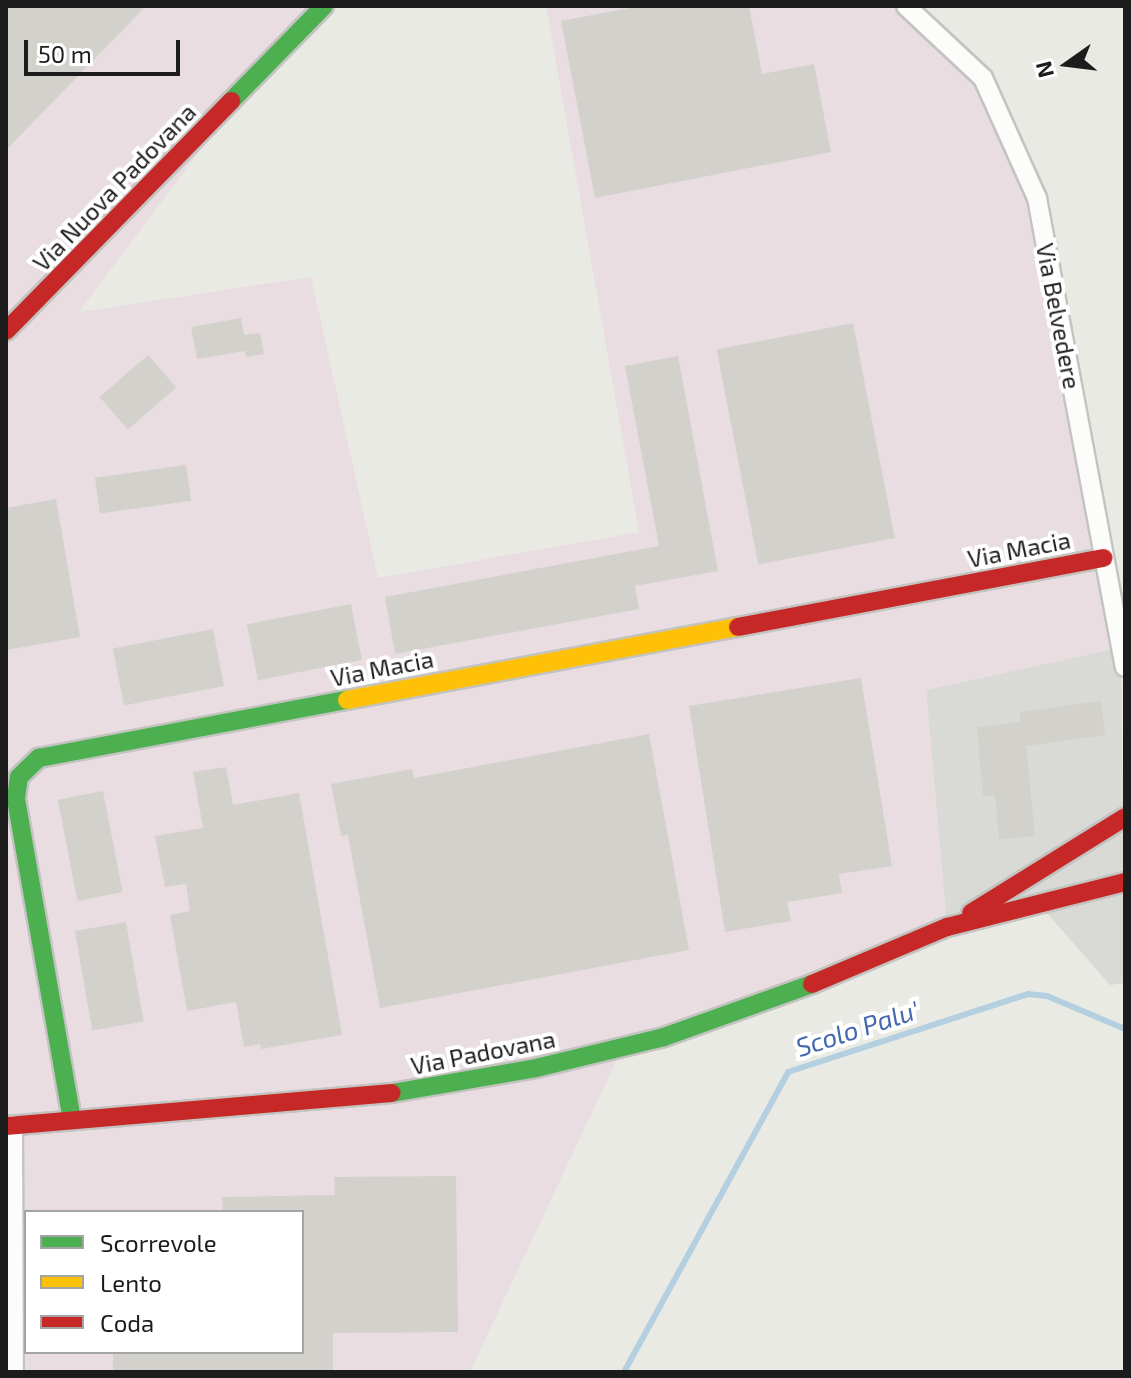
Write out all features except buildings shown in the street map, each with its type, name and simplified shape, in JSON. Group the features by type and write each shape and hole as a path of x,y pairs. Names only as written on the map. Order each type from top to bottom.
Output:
{"street":[{"name":"Via Nuova Padovana","path":"6,331 324,6"},
{"name":"Via Belvedere","path":"906,6 983,78 1037,198 1125,667"},
{"name":"Via Macia","path":"72,1120 16,798 19,777 39,758 1104,558"},
{"name":"Via Padovana","path":"947,927 1125,817"},
{"name":"Via Padovana","path":"9,1126 406,1092 536,1068 664,1037 773,1000 947,927 1125,882"},
{"path":"9,1126 14,1372"}],"shaded area":[{"path":"6,6 323,6 259,72 79,312 311,277 378,578 639,532 546,6 906,6 983,78 1037,198 1121,647 926,690 947,927 623,1047 470,1372 6,1372"},
{"path":"1121,647 1125,983 1110,985 1038,903 947,927 926,690"}],"waterway":[{"name":"Scolo Palu'","path":"624,1372 788,1072 1028,994 1047,996 1125,1029"}],"traffic: fast":[{"path":"231,101 324,6"},
{"path":"72,1120 16,798 19,777 39,758 347,700"},
{"path":"392,1093 536,1068 664,1037 812,984"}],"traffic: slow":[{"path":"347,700 738,627"}],"traffic: jam":[{"path":"6,331 231,101"},
{"path":"738,627 1104,558"},
{"path":"971,913 1125,817"},
{"path":"812,984 947,927 1125,882"},
{"path":"6,1126 392,1093"}]}
